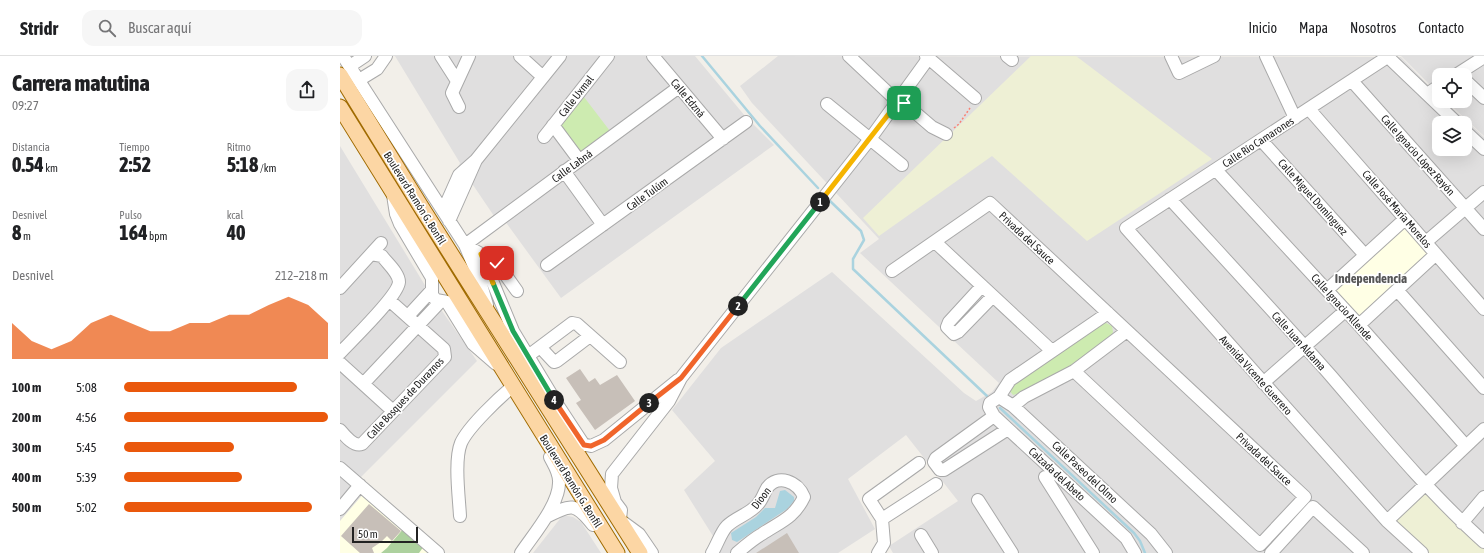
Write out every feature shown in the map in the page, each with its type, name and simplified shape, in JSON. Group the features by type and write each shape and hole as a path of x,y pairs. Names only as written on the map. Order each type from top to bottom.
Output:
{"main road":[{"name":"Boulevard Ramón G. Bonfil","path":"344,66 420,205 640,553"},
{"name":"Boulevard Ramón G. Bonfil","path":"340,107 615,553"}],"street":[{"path":"344,66 365,56"},
{"path":"359,80 377,69 386,56"},
{"path":"441,56 457,81"},
{"path":"459,107 452,93 469,56"},
{"path":"520,56 543,77"},
{"path":"446,216 476,160 560,56"},
{"name":"Calle Uxmal","path":"544,136 608,56"},
{"name":"Calle Edzná","path":"653,56 723,139"},
{"path":"849,56 898,102 904,103 932,127 946,134"},
{"path":"620,520 621,510 615,502 611,488 612,474 669,401 681,378 898,102 925,63 927,56 975,98"},
{"path":"1171,56 1179,73 1214,56"},
{"path":"1266,56 1295,118"},
{"path":"1388,57 1450,116"},
{"name":"Calle Río Camarones","path":"1126,228 1388,57"},
{"path":"1470,68 1484,57"},
{"name":"Boulevard Ramón G. Bonfil","path":"344,66 359,80 464,245 479,278 492,319"},
{"name":"Calle Ignacio López Rayón","path":"1352,81 1484,229"},
{"name":"Calle Labná","path":"464,245 679,87"},
{"path":"1472,87 1484,98"},
{"path":"1427,94 1432,91"},
{"path":"828,104 902,165"},
{"name":"Calle José María Morelos","path":"1309,109 1484,309"},
{"name":"Calle Tulúm","path":"547,265 746,122"},
{"path":"553,125 579,160"},
{"path":"1472,138 1484,149"},
{"name":"Calle Miguel Domínguez","path":"1261,140 1365,255"},
{"name":"Calle Ignacio Allende","path":"1216,170 1359,325 1466,446"},
{"path":"564,172 603,224"},
{"name":"Boulevard Ramón G. Bonfil","path":"392,190 396,214 400,224 432,278 428,294 432,295 437,304 447,302 473,344 501,368"},
{"path":"1426,242 1484,192"},
{"name":"Calle Juan Aldama","path":"1170,199 1304,346 1426,484 1462,523 1484,542"},
{"name":"Privada del Sauce","path":"935,242 990,203 1304,497 1260,545 1074,371"},
{"path":"1327,290 1405,219"},
{"name":"Avenida Vicente Guerrero","path":"1126,228 1387,521 1422,553"},
{"path":"892,271 935,242 1052,351"},
{"path":"340,288 381,243"},
{"name":"Boulevard Ramón G. Bonfil","path":"464,245 497,263 517,292"},
{"path":"340,353 389,300 396,290 399,281 398,276 382,256 371,254"},
{"path":"481,254 513,331 559,408 584,445"},
{"path":"1359,325 1436,254"},
{"path":"982,286 948,322 946,327 951,332 954,334 958,332 993,296"},
{"path":"1397,290 1484,388"},
{"path":"408,316 428,294"},
{"name":"Calle Bosques de Duraznos","path":"340,430 358,446 362,444 445,357 444,349 389,300"},
{"path":"363,384 437,304"},
{"path":"1263,383 1345,311"},
{"path":"1008,429 944,470 940,470 934,462 936,458 994,416 989,407 990,403 999,397 1010,380 1108,313"},
{"path":"528,356 572,323 577,324 620,362"},
{"path":"1013,406 1024,397 1074,371 1127,331"},
{"path":"540,347 554,362 590,336"},
{"path":"340,363 393,411"},
{"path":"561,427 579,444 591,446 604,440 681,378"},
{"path":"460,516 457,473 461,444 468,432 512,386"},
{"name":"Calle Paseo del Olmo","path":"999,397 1013,406 1151,534 1166,553"},
{"path":"521,553 546,516 557,494 560,483 557,470 539,437 531,416"},
{"name":"Calzada del Abeto","path":"994,416 1126,538 1135,553"},
{"path":"1387,521 1484,429"},
{"path":"878,553 884,543 882,519 869,499 919,463"},
{"path":"340,468 438,553"},
{"path":"1045,477 1093,553"},
{"name":"Dioon","path":"712,553 727,526 758,504 768,487 775,481 785,481 795,484 801,489 804,497 799,508 779,525 747,543 737,553"},
{"path":"882,519 936,484"},
{"path":"340,509 360,485"},
{"path":"1462,523 1484,498"},
{"path":"978,500 1012,553"},
{"path":"546,516 569,507 582,511 615,553"},
{"path":"1271,553 1313,507 1362,553"},
{"name":"Boulevard Ramón G. Bonfil","path":"620,520 640,534 652,553"},
{"path":"1151,534 1158,553"},
{"path":"921,536 932,553"},
{"path":"719,541 719,546 724,553"}],"path":[{"path":"946,134 959,124 969,112 975,98"}],"shaded area":[{"path":"395,56 695,56 745,116 774,145 561,298 499,213 494,216 471,182 454,176 460,163"},
{"path":"778,56 1401,57 1432,89 1432,108 1453,108 1461,116 1432,116 1432,156 1472,156 1472,126 1484,137 1484,430 1386,525 1368,509 1415,553 893,553 889,546 958,501 906,435 848,479 875,529 838,553 705,553 713,536 684,490 715,461 672,410 721,348 832,272 964,393 976,401 992,392 999,383 860,253 879,239 752,103 740,86"},
{"path":"1031,56 1076,56 1212,159 1087,241 992,156 879,236 863,218"},
{"path":"1401,56 1484,56 1484,136 1472,125 1472,116 1462,116 1454,108 1472,108 1472,68 1432,68 1432,87"},
{"path":"340,146 426,287 424,295 434,309 442,311 477,361 360,478 437,553 340,553"},
{"path":"1403,225 1428,254 1358,318 1332,290"},
{"path":"1484,431 1484,553 1388,523"},
{"path":"1425,490 1484,545 1484,553 1425,553 1392,522"},
{"path":"364,493 432,553 340,553 340,521"},
{"path":"563,515 573,517 581,522 601,553 533,553"}],"green space":[{"path":"584,97 610,131 579,154 560,127"},
{"path":"1106,323 1112,326 1113,332 1110,339 1064,371 1039,385 1013,395 1009,390 1013,384 1101,324"},
{"path":"404,528 424,546 419,553 381,553 387,548"}],"water":[{"path":"785,490 794,497 794,501 787,509 737,542 732,540 731,533 756,517 765,508 775,508 780,491"}],"building":[{"path":"580,369 589,382 595,378 600,385 617,375 635,401 595,430 576,403 581,400 566,378"},
{"path":"369,504 401,531 392,541 387,536 372,548 374,553 360,553 341,536"},
{"path":"787,533 799,553 756,553"}],"waterway":[{"path":"702,56 760,126 818,188"},
{"path":"829,200 861,231 864,240 853,259 853,269 987,396"},
{"path":"1000,408 1134,533 1140,541 1145,553"}],"district":[{"name":"Independencia","path":"1371,278"}],"route":[{"path":"497,263 481,254 513,331 559,408 584,445 591,446 604,440 681,378 898,102 904,103"}]}
